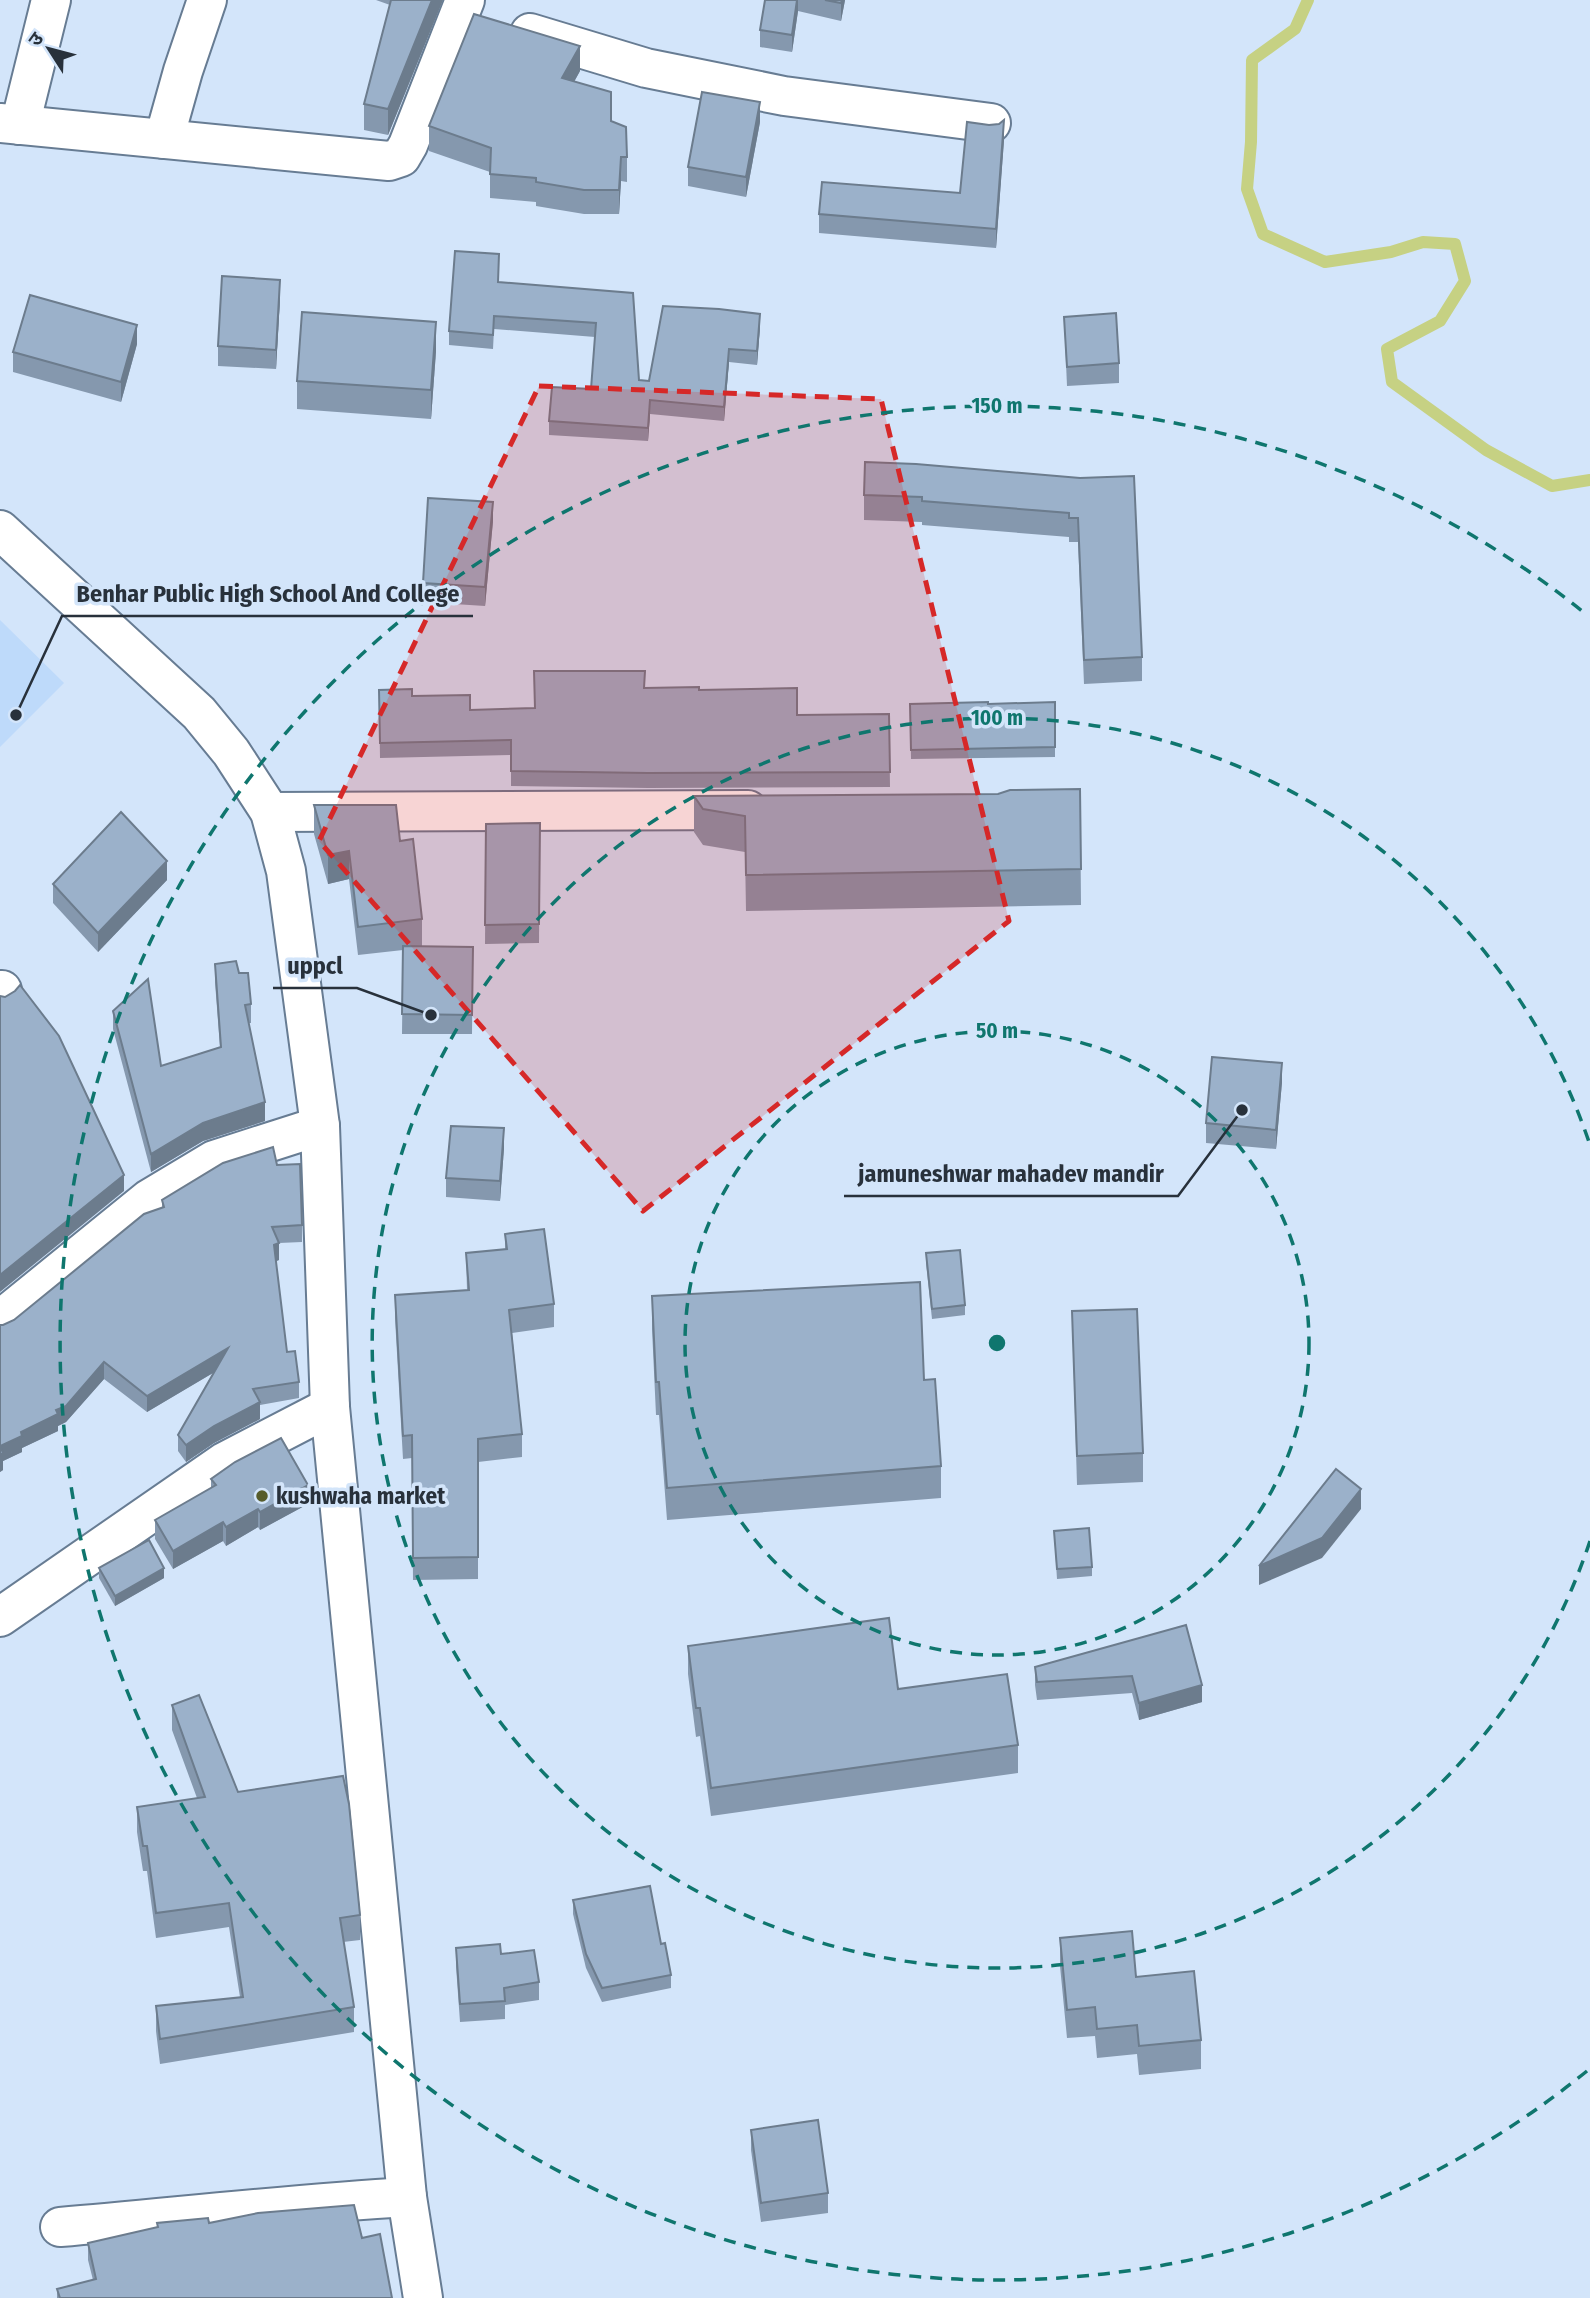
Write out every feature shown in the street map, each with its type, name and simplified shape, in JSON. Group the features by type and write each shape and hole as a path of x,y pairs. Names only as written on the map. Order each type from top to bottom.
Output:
{"street":[{"path":"51,0 10,124 389,161 401,157 408,145 462,6 646,68 785,96 991,123"},
{"path":"164,139 207,0"},
{"path":"0,530 199,713 231,752 270,812 286,871 320,1126 330,1407 407,2197 423,2298"},
{"path":"270,812 778,810"},
{"path":"0,1320 149,1199 214,1160 320,1126"},
{"path":"0,1616 224,1462 330,1407"},
{"path":"60,2227 215,2211 407,2197"}],"highlighted area":[{"path":"539,386 881,399 1009,921 643,1211 319,841"}],"shaded area":[{"path":"0,620 64,683 0,747"}],"building":[{"path":"391,0 432,0 388,109 364,104"},
{"path":"765,0 797,0 792,35 760,30"},
{"path":"474,14 580,46 562,78 611,92 611,121 626,127 627,157 621,157 619,190 584,190 536,182 536,178 490,174 491,148 429,126"},
{"path":"702,92 760,102 746,177 688,167"},
{"path":"1004,120 996,229 819,214 822,182 960,193 967,122 989,125 999,124"},
{"path":"455,251 499,254 498,282 633,293 639,380 649,381 663,306 760,314 757,351 729,349 724,407 650,400 648,428 549,421 552,387 591,389 596,323 494,316 493,335 449,331"},
{"path":"222,276 280,280 276,350 218,346"},
{"path":"30,295 137,325 121,382 13,352"},
{"path":"302,312 436,322 431,390 297,381"},
{"path":"1116,313 1119,363 1067,367 1064,317"},
{"path":"865,462 1080,478 1134,476 1142,657 1084,660 1078,518 1069,518 1069,513 922,501 922,497 864,495"},
{"path":"428,498 493,502 485,587 423,583"},
{"path":"534,671 645,671 644,688 797,688 797,715 889,714 890,772 511,771 511,740 380,743 379,690 412,689 412,696 470,695 470,710 535,708"},
{"path":"1055,702 1055,747 911,750 910,704"},
{"path":"1080,789 1081,869 746,875 745,816 703,809 694,796 998,794 1010,790"},
{"path":"314,805 396,805 400,841 413,839 422,919 358,927 349,851 328,855"},
{"path":"121,812 167,861 98,933 53,884"},
{"path":"540,823 539,924 485,925 486,824"},
{"path":"403,946 473,947 472,1015 402,1014"},
{"path":"236,961 239,973 248,973 251,1004 245,1005 265,1102 203,1123 151,1154 113,1011 148,979 161,1066 221,1047 215,964"},
{"path":"20,985 59,1036 124,1175 0,1275 0,996 5,997"},
{"path":"1212,1057 1282,1063 1276,1130 1206,1123"},
{"path":"451,1126 504,1128 500,1181 446,1178"},
{"path":"273,1147 277,1165 300,1164 302,1225 272,1227 279,1243 274,1245 287,1352 295,1351 299,1382 253,1389 260,1402 214,1426 186,1445 178,1435 228,1348 147,1396 104,1362 66,1406 56,1410 58,1414 21,1432 22,1436 0,1446 0,1325 14,1320 144,1214 164,1207 162,1200 223,1163"},
{"path":"544,1229 554,1304 509,1310 522,1434 478,1439 478,1557 413,1558 412,1435 403,1436 395,1295 469,1290 466,1253 507,1249 505,1234"},
{"path":"960,1250 965,1305 932,1309 926,1253"},
{"path":"920,1282 924,1380 935,1379 941,1466 667,1488 659,1382 656,1382 652,1296"},
{"path":"1137,1309 1143,1453 1077,1456 1072,1311"},
{"path":"281,1438 308,1485 260,1512 258,1509 226,1527 223,1522 173,1551 155,1520 216,1485 211,1479 235,1462"},
{"path":"1336,1469 1361,1489 1322,1538 1259,1566"},
{"path":"1089,1528 1092,1567 1057,1569 1054,1531"},
{"path":"149,1540 164,1568 115,1596 99,1568"},
{"path":"889,1618 898,1689 1007,1674 1018,1745 711,1788 688,1646"},
{"path":"1186,1625 1202,1685 1139,1703 1132,1676 1037,1682 1035,1667"},
{"path":"199,1695 238,1792 343,1776 349,1804 360,1915 340,1918 354,2007 160,2039 156,2006 243,1997 229,1903 156,1913 147,1846 143,1846 137,1807 205,1797 172,1705"},
{"path":"650,1886 661,1944 665,1943 671,1975 602,1988 586,1954 573,1900"},
{"path":"1132,1931 1136,1977 1194,1971 1201,2040 1139,2046 1137,2025 1097,2029 1095,2007 1067,2010 1060,1938"},
{"path":"500,1944 501,1954 534,1950 539,1982 504,1988 505,2001 460,2004 456,1948"},
{"path":"818,2120 828,2193 761,2203 751,2130"},
{"path":"354,2205 362,2238 380,2234 392,2298 60,2298 57,2289 96,2279 88,2243 158,2227 157,2223 208,2218 209,2223 258,2213"}],"waterway":[{"path":"1308,0 1295,29 1252,60 1251,142 1247,189 1263,234 1325,262 1391,252 1423,242 1455,244 1465,281 1440,321 1387,349 1392,382 1486,450 1552,486 1590,480"}],"place":[{"name":"Benhar Public High School And College","path":"16,715"},
{"name":"uppcl","path":"431,1015"},
{"name":"jamuneshwar mahadev mandir","path":"1242,1110"},
{"name":"kushwaha market","path":"262,1496"}]}
